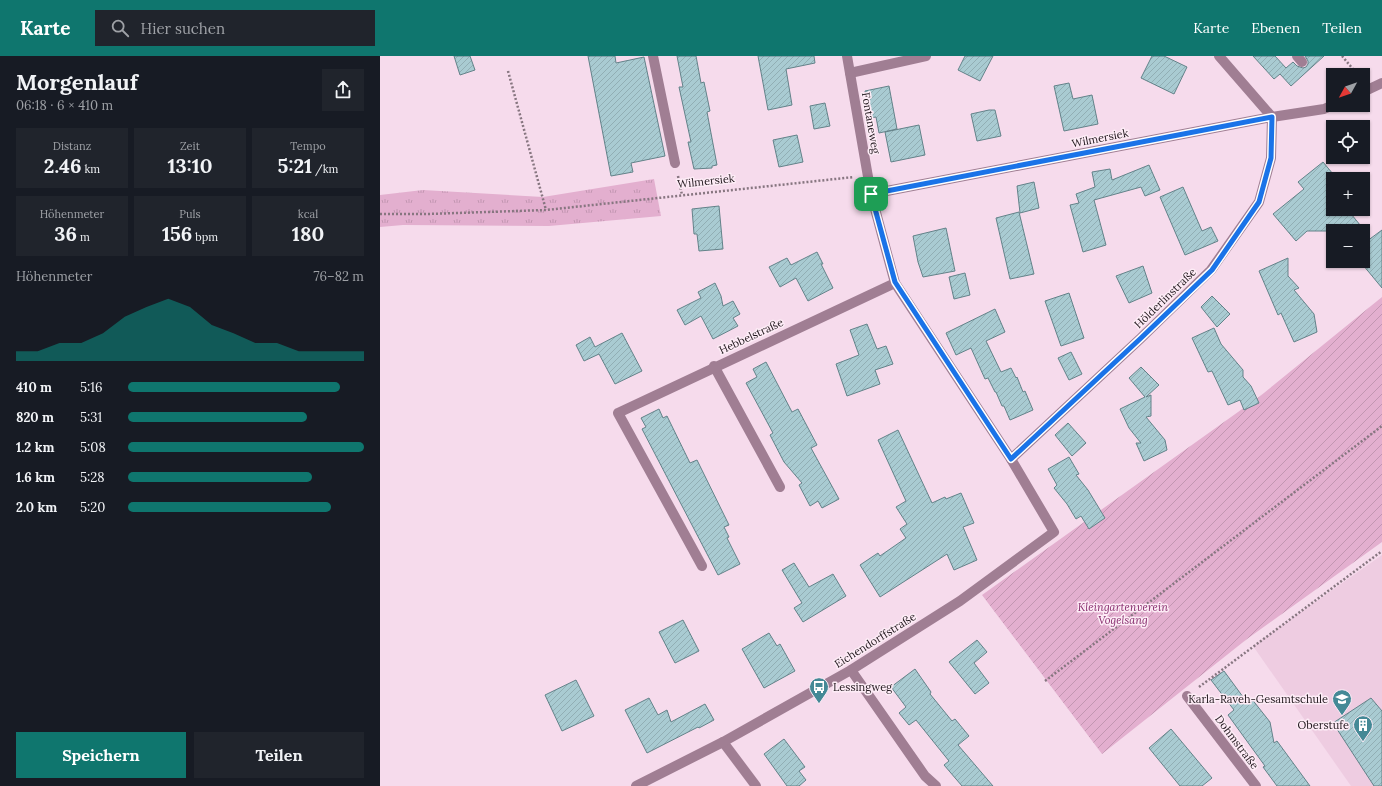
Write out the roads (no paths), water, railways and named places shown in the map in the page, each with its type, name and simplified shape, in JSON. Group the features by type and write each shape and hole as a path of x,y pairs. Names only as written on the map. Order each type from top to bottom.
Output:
{"street":[{"path":"653,56 675,163"},
{"name":"Fontaneweg","path":"847,56 871,194"},
{"path":"850,73 926,56"},
{"path":"1222,57 1272,117"},
{"path":"1370,89 1382,83"},
{"name":"Wilmersiek","path":"871,194 1272,117 1326,108"},
{"name":"Hölderlinstraße","path":"1011,459 1212,270 1259,202 1271,158 1272,117"},
{"path":"871,194 895,282 1011,459"},
{"name":"Hebbelstraße","path":"702,566 618,413 714,366 895,282"},
{"path":"714,366 780,486"},
{"name":"Eichendorffstraße","path":"636,786 723,742 852,670 960,600 1054,532 1011,459"},
{"path":"852,670 925,776 936,786"},
{"name":"Dohmstraße","path":"1187,696 1203,709 1256,786"},
{"path":"723,742 756,786"}],"place":[{"name":"Lessingweg","path":"819,704"},
{"name":"Karla-Raveh-Gesamtschule","path":"1342,716"},
{"name":"Oberstufe","path":"1363,742"}],"park label":[{"name":"Kleingartenverein Vogelsang","path":"1123,613"}]}
